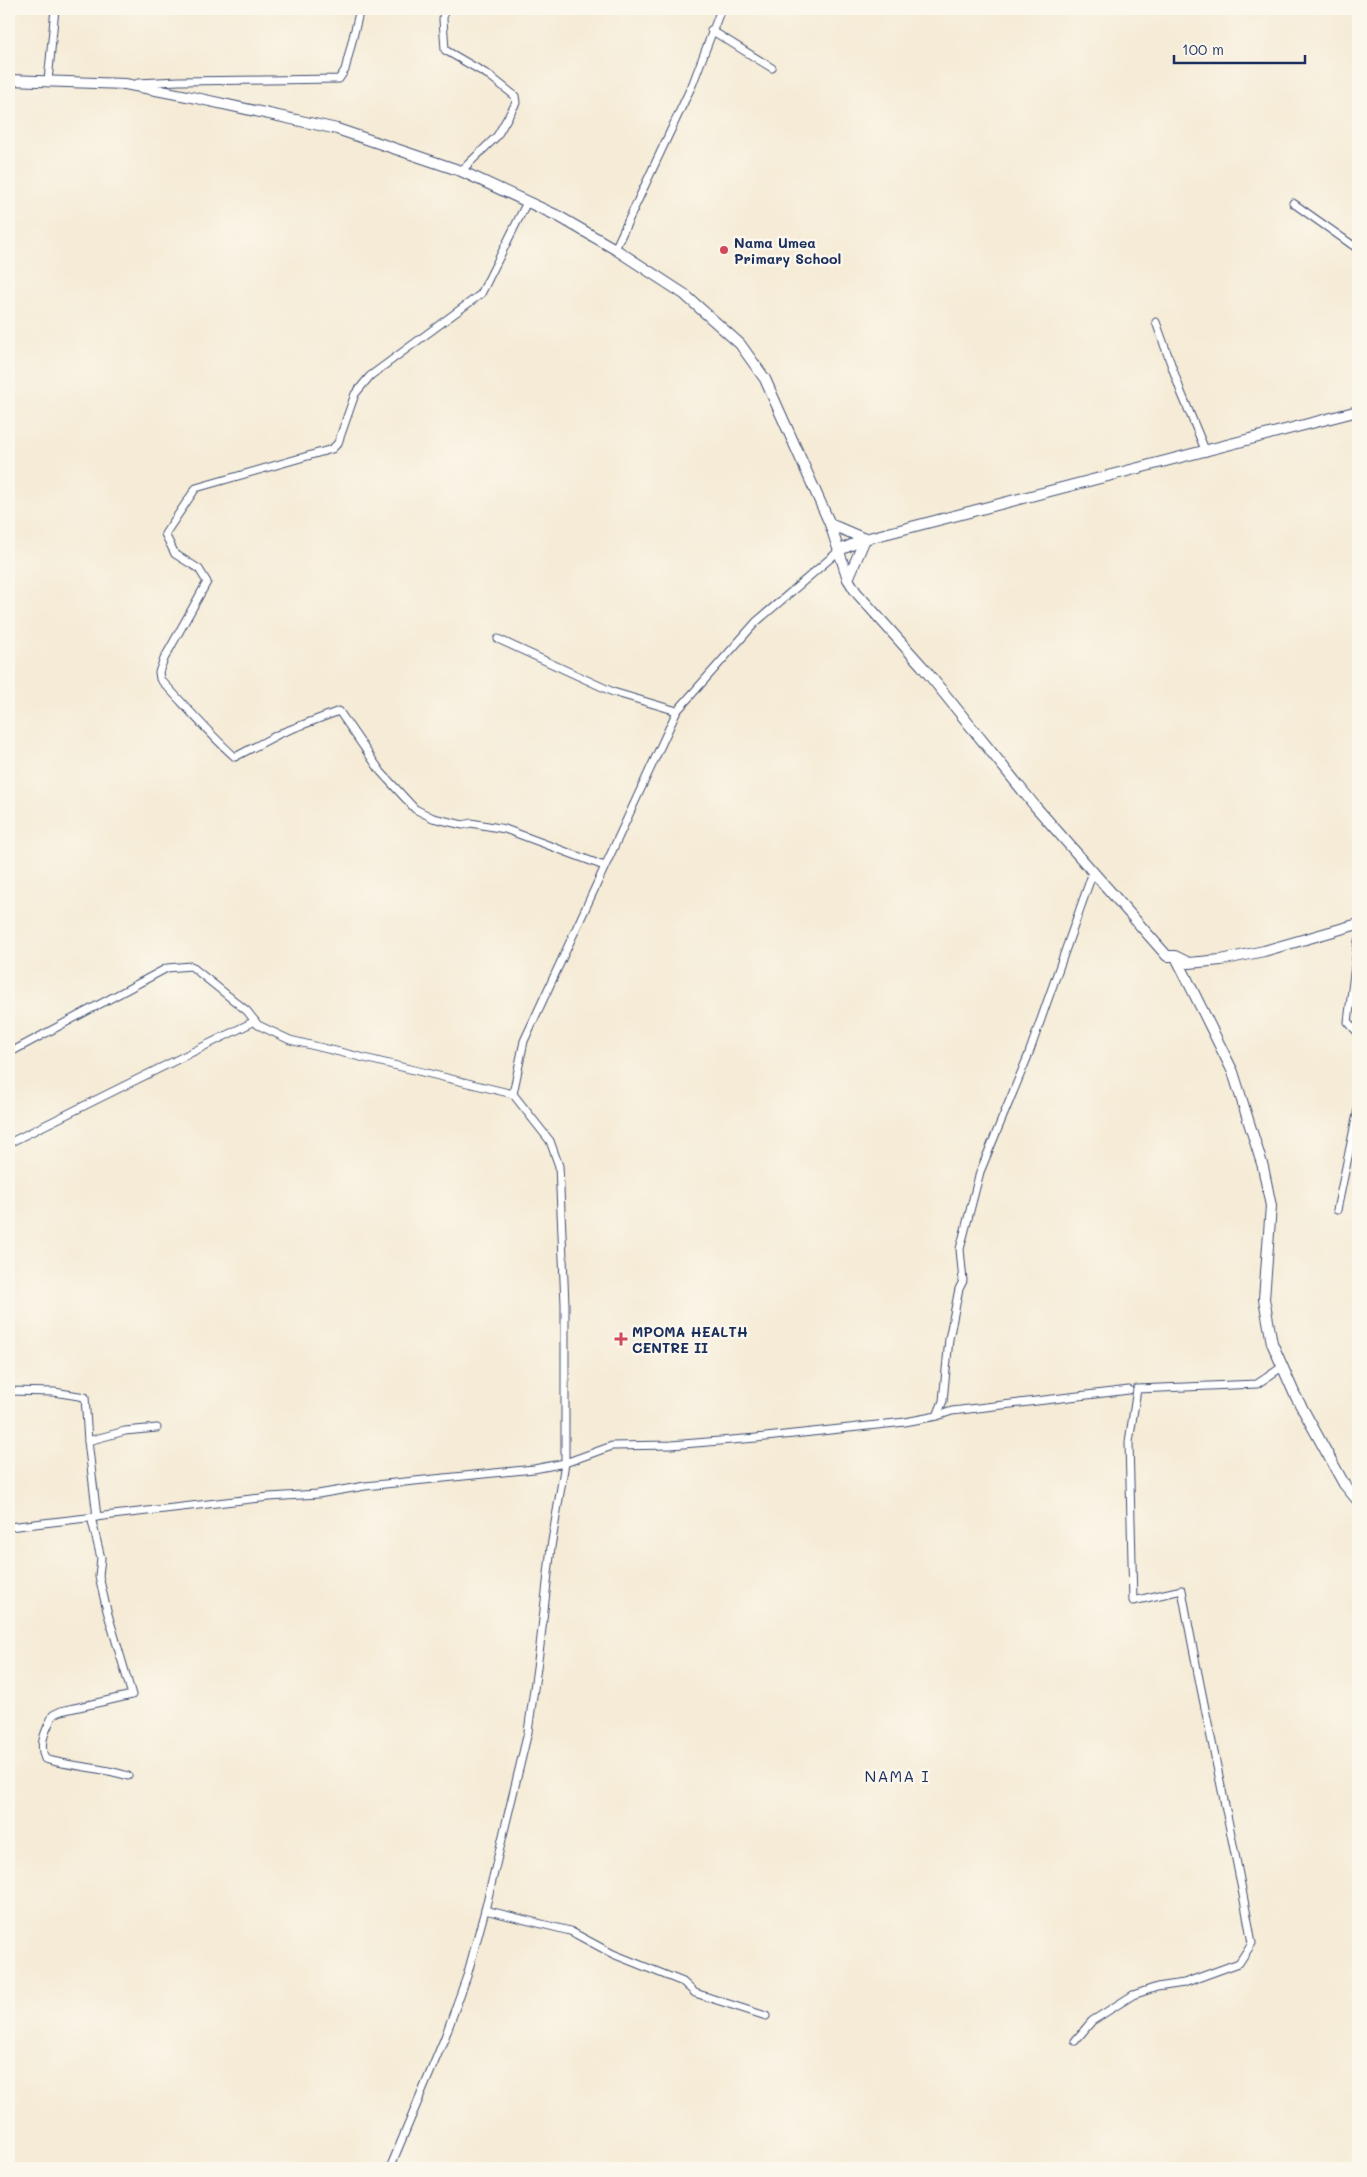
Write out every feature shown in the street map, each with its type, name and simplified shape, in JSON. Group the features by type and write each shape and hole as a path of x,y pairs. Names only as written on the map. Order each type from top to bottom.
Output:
{"street":[{"path":"48,81 55,9"},
{"path":"9,80 125,84 179,81 339,79 345,70 360,9"},
{"path":"444,9 445,50 490,76 515,96 516,103 497,136 461,171"},
{"path":"615,249 693,83 711,30 721,9"},
{"path":"711,30 772,68"},
{"path":"125,84 337,129 461,171 558,216 615,249 684,294 740,344 765,380 830,524 848,579 856,592 922,666 1034,806 1167,956 1175,956 1189,963 1221,960 1264,951 1358,924"},
{"path":"527,202 481,294 370,376 355,394 338,443 332,449 196,488 164,534 176,554 199,569 207,582 164,659 159,672 160,679 201,722 211,736 235,757 281,733 339,711 382,772 415,809 433,818 463,825 471,823 505,829 604,866"},
{"path":"1293,203 1358,248"},
{"path":"1156,322 1180,392 1206,452"},
{"path":"514,1094 524,1041 677,711 756,622 840,550 865,540 1358,411"},
{"path":"830,524 865,540"},
{"path":"848,579 865,540"},
{"path":"498,639 613,692 677,711"},
{"path":"937,1416 943,1401 948,1339 959,1289 963,1280 960,1249 980,1172 1028,1056 1093,872"},
{"path":"1358,941 1348,1022 1358,1033"},
{"path":"1175,956 1233,1072 1263,1167 1271,1206 1264,1299 1272,1343 1294,1395 1344,1484 1358,1501"},
{"path":"9,1053 167,968 191,966 247,1011 258,1024 290,1040 514,1094 550,1141 559,1166 564,1304 565,1463 551,1547 528,1732 467,1976 445,2037 390,2168"},
{"path":"9,1143 255,1021"},
{"path":"1337,1210 1358,1109"},
{"path":"1074,2041 1092,2021 1133,1995 1157,1987 1184,1983 1239,1963 1252,1943 1236,1850 1218,1774 1182,1590 1133,1601 1129,1442 1137,1389 1257,1384 1282,1367"},
{"path":"9,1528 270,1497 318,1494 365,1486 524,1470 565,1463 612,1446 671,1445 905,1422 952,1411 1128,1390"},
{"path":"9,1391 54,1392 85,1397 94,1517 101,1558 99,1576 106,1611 132,1695 62,1711 53,1715 42,1740 42,1751 45,1759 67,1765 109,1770 128,1776"},
{"path":"88,1442 125,1431 157,1428"},
{"path":"485,1910 570,1931 613,1954 683,1982 695,1993 766,2016"}],"place":[{"name":"Nama Umea Primary School","path":"724,250"},
{"name":"MPOMA HEALTH CENTRE II","path":"621,1339"}],"district":[{"name":"NAMA I","path":"897,1775"}]}
